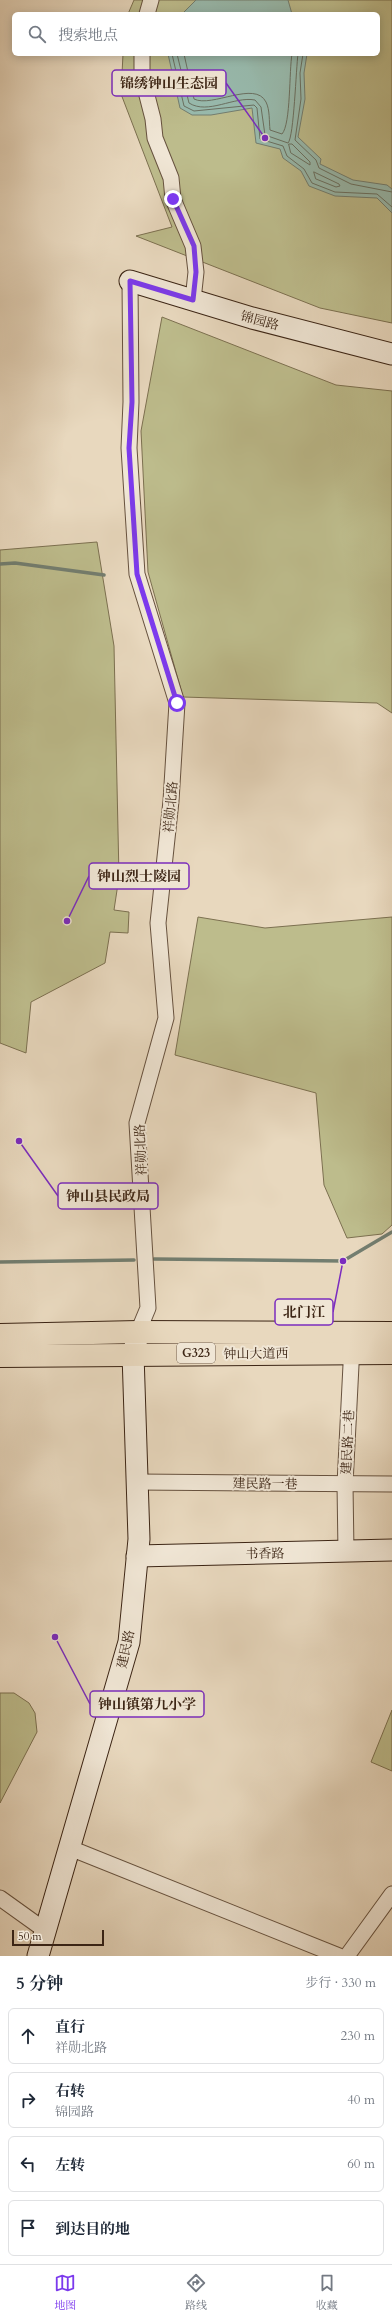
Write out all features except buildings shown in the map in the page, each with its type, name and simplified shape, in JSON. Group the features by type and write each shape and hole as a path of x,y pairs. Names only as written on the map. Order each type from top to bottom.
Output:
{"highway":[{"name":"钟山大道西","path":"0,1335 138,1332 352,1342 392,1352"},
{"name":"钟山大道西","path":"0,1356 133,1354 352,1342 392,1333"}],"street":[{"path":"148,12 151,0"},
{"path":"142,56 142,76 154,119 155,138 171,178 173,199 194,246 196,272 193,300"},
{"name":"锦园路","path":"130,281 252,318 392,354"},
{"name":"祥勋北路","path":"130,281 132,402 129,448 137,574 177,703 171,801 158,923 166,1018 137,1123 148,1308 138,1332"},
{"name":"建民路","path":"38,1956 129,1642 139,1539 133,1354 138,1332"},
{"name":"建民路二巷","path":"346,1552 345,1484 352,1342"},
{"name":"建民路一巷","path":"137,1482 392,1484"},
{"name":"书香路","path":"137,1556 392,1550"},
{"path":"70,1848 339,1956"},
{"path":"347,1956 392,1894"},
{"path":"0,1898 46,1931"}],"shaded area":[{"path":"134,0 392,0 392,323 320,308 136,236 172,227 121,94 123,56 380,56 380,12 129,12"},
{"path":"162,317 336,385 392,391 392,713 377,703 183,697 148,572 141,431"},
{"path":"97,542 114,646 119,877 114,910 129,912 128,933 110,932 105,963 31,1002 26,1053 0,1043 0,550"},
{"path":"198,917 265,928 392,917 392,1225 382,1234 347,1238 324,1185 316,1093 175,1055"},
{"path":"0,1693 14,1693 29,1703 35,1713 37,1732 0,1803"},
{"path":"392,1710 392,1771 371,1762"}],"water":[{"path":"196,0 288,0 291,12 184,12"},
{"path":"168,56 307,56 304,73 305,99 298,137 321,159 320,164 353,180 387,185 392,189 392,213 377,198 335,196 309,186 301,171 283,158 280,149 256,143 252,108 211,115 192,115 180,108"}],"waterway":[{"path":"0,564 15,563 104,575"},
{"path":"154,1259 343,1261 392,1232"},
{"path":"0,1262 134,1260"}],"place":[{"name":"锦绣钟山生态园","path":"265,138"},
{"name":"钟山烈士陵园","path":"67,921"},
{"name":"钟山县民政局","path":"19,1141"},
{"name":"北门江","path":"343,1261"},
{"name":"钟山镇第九小学","path":"55,1637"}],"route":[{"path":"173,199 194,246 196,272 193,300 130,281 132,402 129,448 137,574 177,703"}]}
